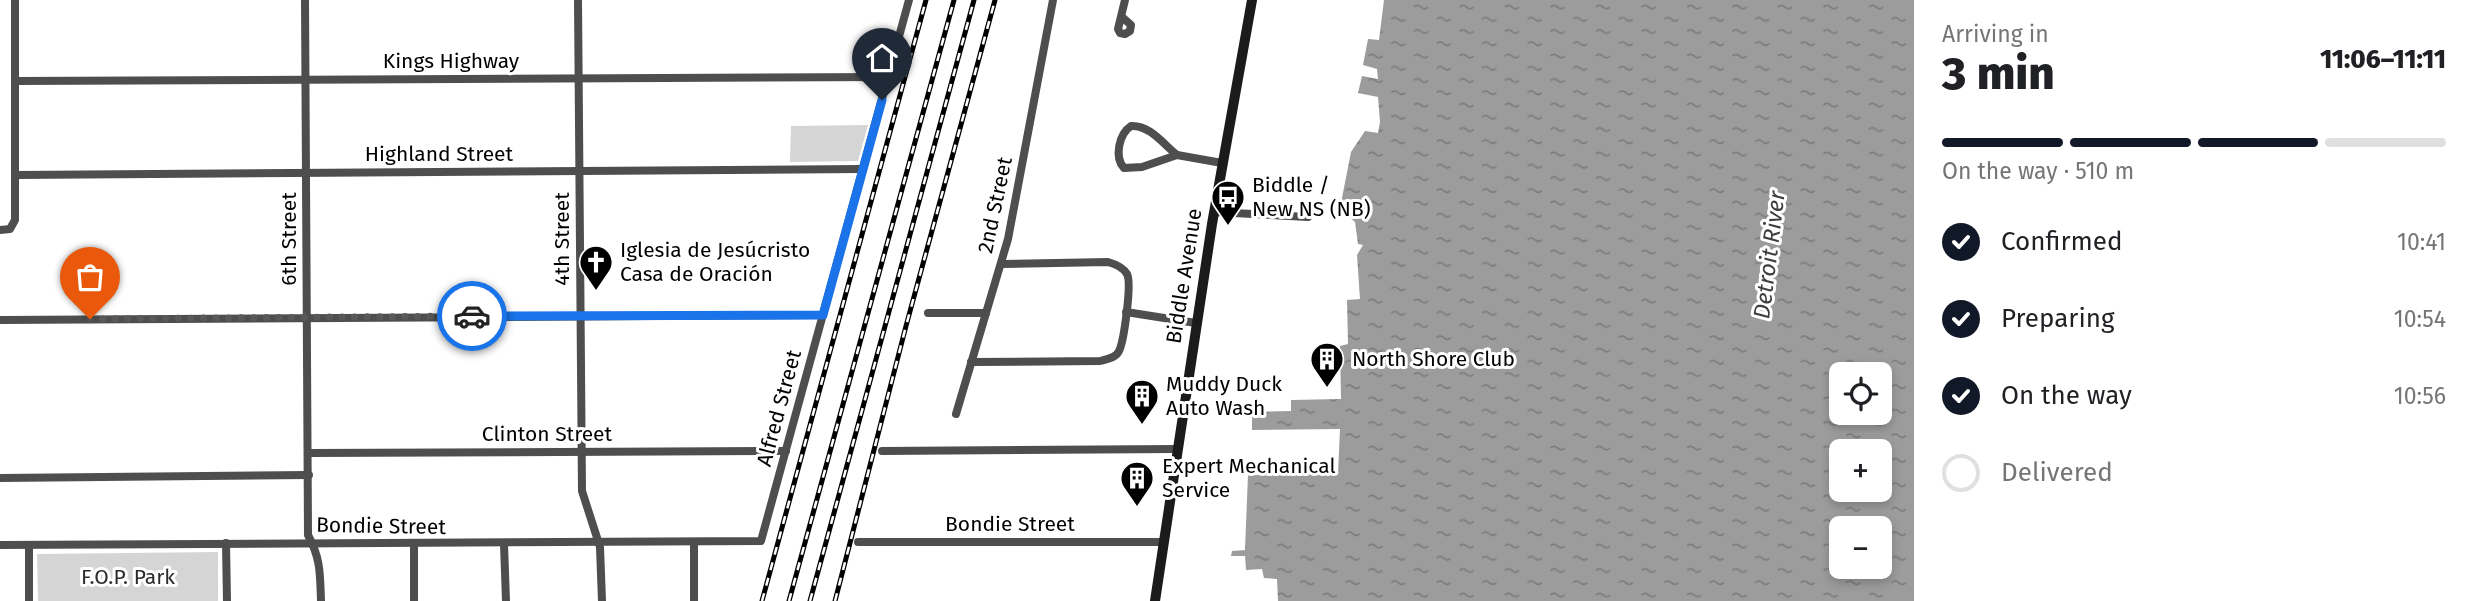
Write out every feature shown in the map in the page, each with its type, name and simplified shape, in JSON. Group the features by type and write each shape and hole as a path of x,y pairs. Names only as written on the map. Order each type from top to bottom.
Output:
{"main road":[{"name":"Biddle Avenue","path":"1155,601 1196,323 1252,0"}],"street":[{"path":"0,230 9,229 15,222 15,0"},
{"name":"6th Street","path":"305,0 308,535 320,563 321,601"},
{"name":"4th Street","path":"578,0 582,491 601,557 602,601"},
{"name":"Alfred Street","path":"761,541 909,0"},
{"name":"2nd Street","path":"956,414 1008,239 1053,0"},
{"path":"1122,17 1125,0"},
{"name":"Kings Highway","path":"15,81 888,77"},
{"path":"1177,155 1152,132 1137,126 1126,130 1122,136 1119,158 1124,168 1132,169 1177,155 1222,163"},
{"name":"Highland Street","path":"16,175 862,169"},
{"path":"1214,212 1307,217"},
{"path":"971,362 1106,360 1120,350 1128,278 1123,269 1113,263 1000,264"},
{"path":"1126,312 1196,323"},
{"path":"928,313 986,313"},
{"path":"0,320 823,315"},
{"path":"882,451 1177,450"},
{"name":"Clinton Street","path":"309,453 786,451"},
{"path":"0,478 309,475"},
{"name":"Bondie Street","path":"0,545 761,541"},
{"path":"226,542 228,601"},
{"path":"694,542 694,601"},
{"name":"Bondie Street","path":"858,542 1163,542"},
{"path":"414,544 414,601"},
{"path":"504,544 506,601"},
{"path":"29,545 29,601"}],"green space":[{"path":"868,125 858,161 790,162 791,126"},
{"name":"F.O.P. Park","path":"218,552 218,601 38,601 37,554"}],"water":[{"name":"Detroit River","path":"1384,0 1914,0 1914,601 1278,601 1277,579 1264,578 1262,569 1246,570 1245,556 1231,556 1232,551 1245,550 1248,475 1338,474 1340,429 1252,430 1252,412 1291,411 1291,400 1341,399 1340,346 1348,344 1347,300 1360,299 1357,255 1363,245 1358,244 1355,222 1340,208 1351,152 1365,131 1378,133 1380,122 1378,97 1358,93 1362,76 1378,79 1377,69 1363,65 1368,39 1379,40"}],"railway":[{"path":"762,601 926,0"},
{"path":"789,601 954,0"},
{"path":"810,601 974,0"},
{"path":"835,601 906,326 995,0"}],"way so far":[{"path":"90,319 472,316"}],"place":[{"name":"Biddle / New NS (NB)","path":"1228,227"},
{"name":"Iglesia de Jesúcristo Casa de Oración","path":"596,292"},
{"name":"North Shore Club","path":"1327,389"},
{"name":"Muddy Duck Auto Wash","path":"1142,426"},
{"name":"Expert Mechanical Service","path":"1137,508"}],"route":[{"path":"472,316 823,315 882,100"}]}
